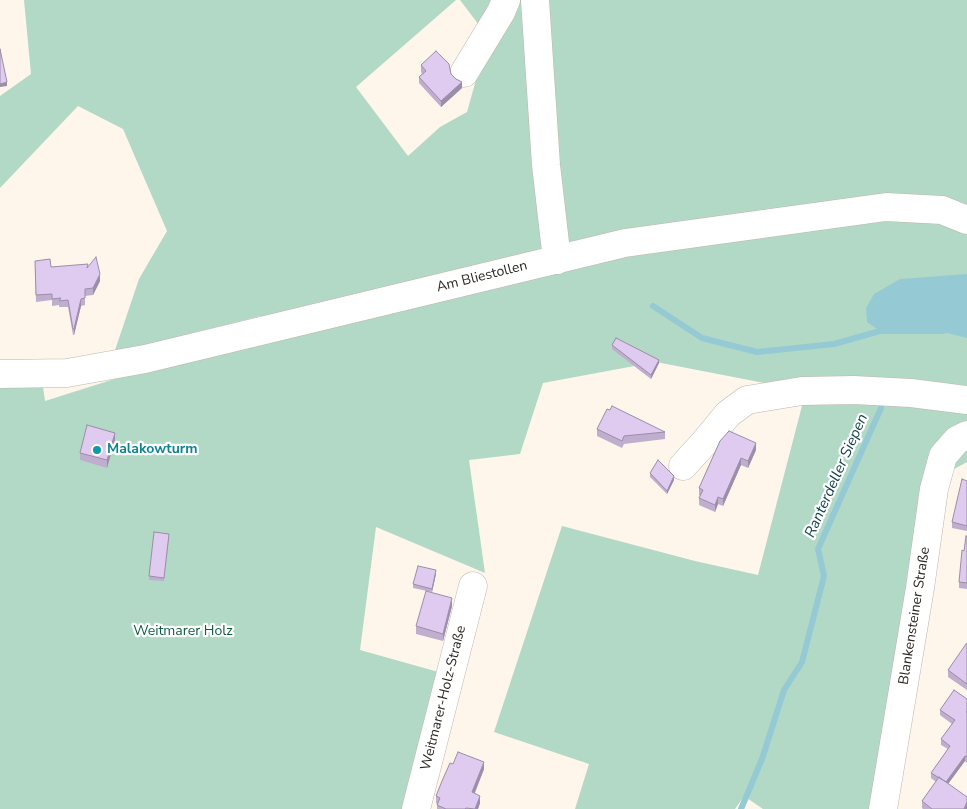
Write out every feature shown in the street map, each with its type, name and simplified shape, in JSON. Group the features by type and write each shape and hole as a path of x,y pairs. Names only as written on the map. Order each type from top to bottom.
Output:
{"street":[{"path":"464,73 501,12 506,0"},
{"path":"535,0 546,165 557,260"},
{"name":"Am Bliestollen","path":"0,374 67,373 146,359 625,243 886,207 942,210 967,220"},
{"path":"683,466 728,414 747,400 802,391 854,390 911,393 967,400"},
{"name":"Blankensteiner Straße","path":"883,809 920,588 934,488 944,456 957,440 967,435"},
{"name":"Weitmarer-Holz-Straße","path":"416,809 473,586"}],"green space":[{"name":"Weitmarer Holz","path":"24,0 456,0 356,87 408,156 440,127 467,112 488,37 460,0 967,0 967,462 943,475 874,809 763,809 744,796 735,809 575,809 589,764 494,732 562,526 695,561 758,575 803,402 790,388 656,362 543,383 520,454 469,460 485,573 376,527 360,650 442,673 403,809 0,809 0,385 43,387 45,401 146,369 265,338 261,316 114,353 139,279 167,231 123,129 78,106 0,188 0,96 31,74"}],"water":[{"path":"967,274 967,338 935,330 880,331 867,322 866,308 874,294 900,279"}],"building":[{"path":"0,49 7,82 0,84"},
{"path":"436,51 449,64 451,74 462,82 441,101 419,77 426,71 421,65"},
{"path":"96,257 100,274 93,288 85,289 85,298 81,299 73,329 68,300 59,301 61,298 52,299 52,294 36,295 35,261 50,259 51,267 88,264 87,268"},
{"path":"616,338 659,360 651,375 612,345"},
{"path":"612,406 665,432 624,436 622,441 597,429 607,409 610,410"},
{"name":"Malakowturm","path":"87,425 115,433 107,460 80,453"},
{"path":"729,431 756,443 748,461 741,458 723,499 718,497 715,505 699,498 703,490 699,488 720,441"},
{"path":"658,460 674,476 667,491 650,473"},
{"path":"962,479 967,481 967,526 952,522"},
{"path":"154,532 169,534 164,578 149,576"},
{"path":"966,536 967,583 959,582 962,550 964,551"},
{"path":"418,566 436,570 432,589 413,584"},
{"path":"426,591 452,598 443,634 416,626"},
{"path":"967,644 967,684 948,670"},
{"path":"954,690 967,699 967,757 965,756 946,782 931,773 950,746 941,739 955,720 940,710"},
{"path":"458,752 484,762 472,792 480,796 475,809 446,809 437,805 440,798 436,796 450,763 453,764"},
{"path":"939,777 967,797 964,809 932,809 922,801"}],"waterway":[{"path":"653,306 702,338 757,352 834,344 880,331 943,331"},
{"name":"Ranterdeller Siepen","path":"741,809 762,759 784,690 802,662 824,576 818,549 881,408"}],"place":[{"name":"Malakowturm","path":"97,450"}]}
